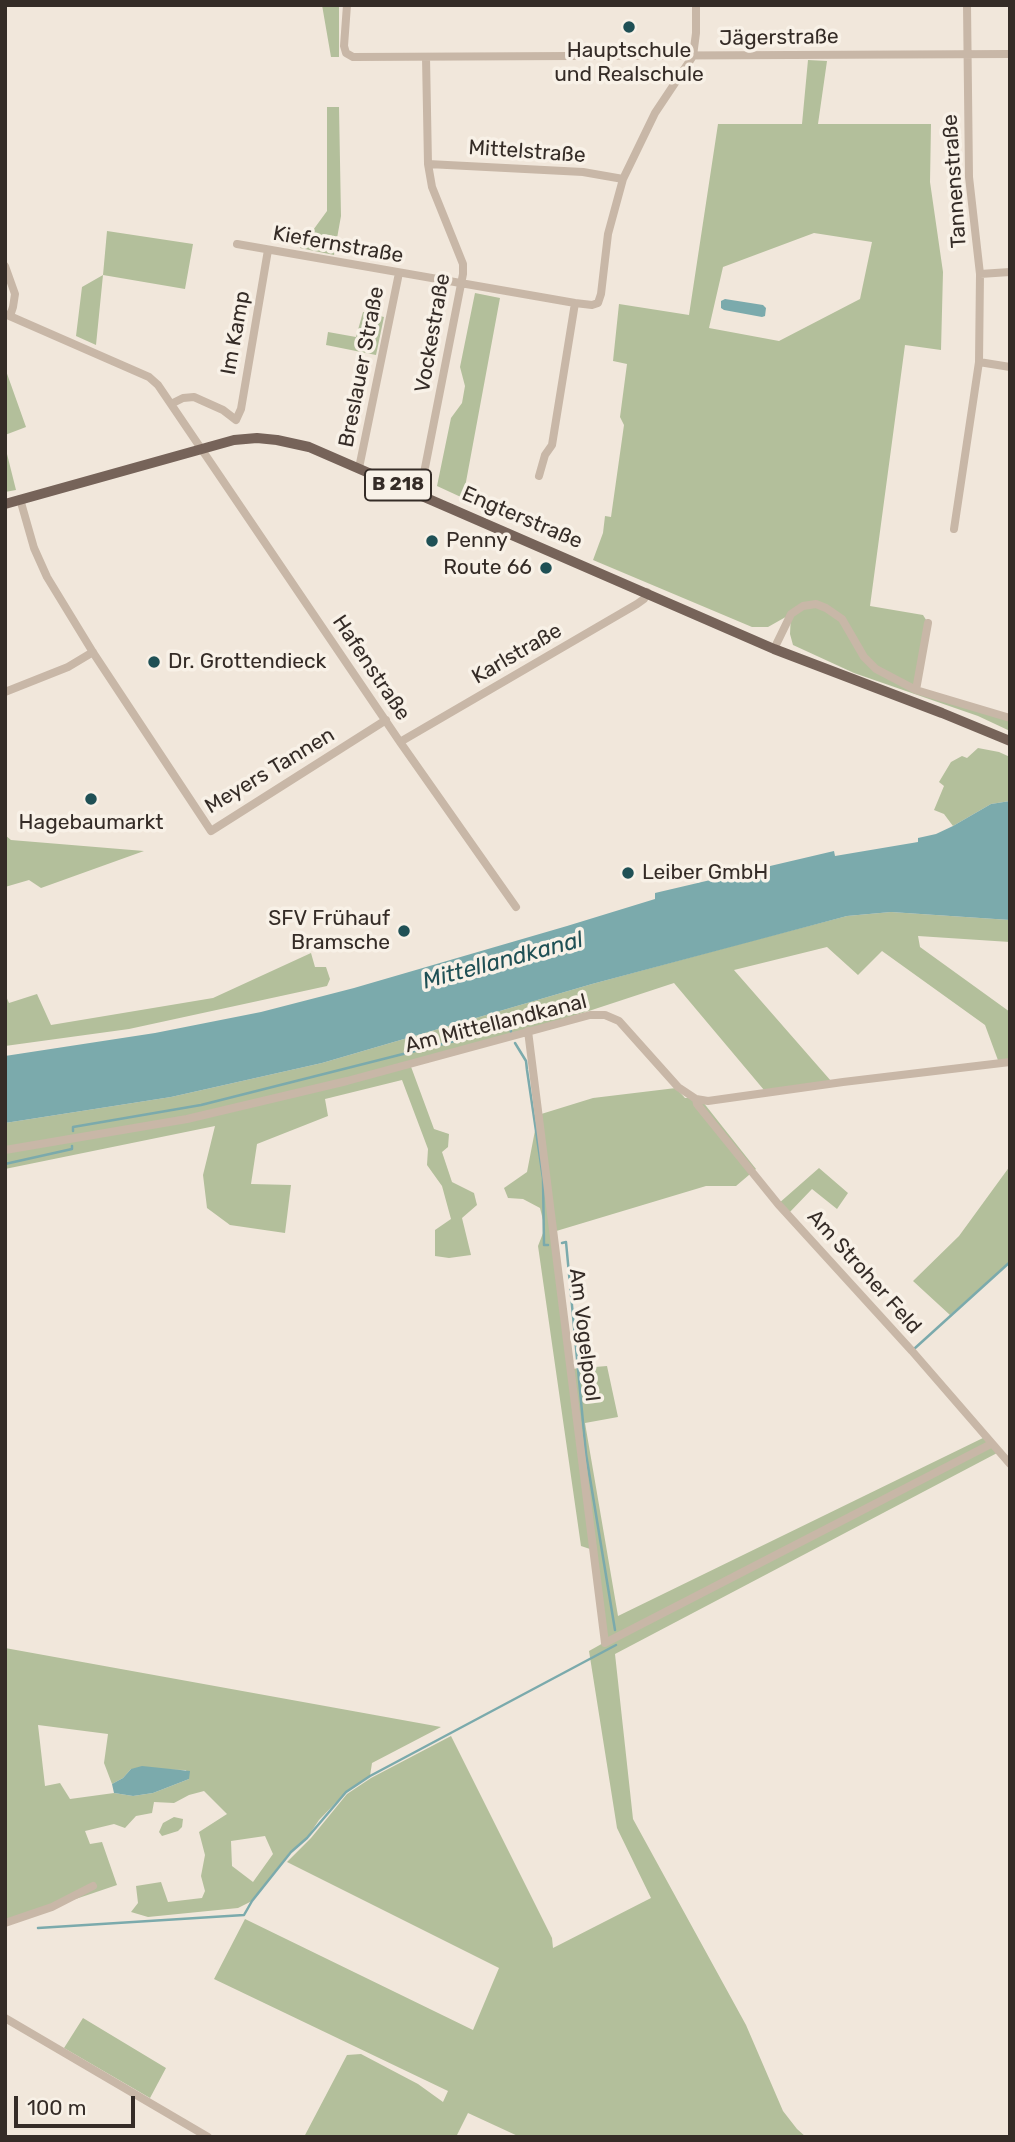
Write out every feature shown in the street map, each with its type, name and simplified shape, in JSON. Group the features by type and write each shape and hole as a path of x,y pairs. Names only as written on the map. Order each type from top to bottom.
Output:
{"main road":[{"name":"Engterstraße","path":"5,504 234,440 277,440 309,447 774,649 1010,741"}],"street":[{"name":"Jägerstraße","path":"347,5 344,46 346,53 353,57 1010,54"},
{"path":"623,179 655,113 692,56 696,33 696,5"},
{"name":"Tannenstraße","path":"954,529 978,358 980,274 969,177 967,5"},
{"name":"Vockestraße","path":"418,494 462,284 463,264 432,187 428,164 426,57"},
{"name":"Mittelstraße","path":"428,164 583,172 623,179"},
{"name":"Kiefernstraße","path":"237,244 592,305 598,303 601,294 608,234 623,179"},
{"name":"Im Kamp","path":"172,404 183,398 194,397 223,411 236,421 241,409 268,250"},
{"path":"5,266 15,294 13,307 8,315"},
{"path":"980,274 1010,272"},
{"name":"Breslauer Straße","path":"359,468 398,273"},
{"path":"540,476 545,455 552,445 575,303"},
{"name":"Hafenstraße","path":"8,315 149,377 158,385 400,742 516,907"},
{"path":"978,358 1010,367"},
{"name":"Meyers Tannen","path":"20,499 34,548 47,577 211,831 386,720"},
{"name":"Karlstraße","path":"400,742 637,604 644,599 647,592"},
{"path":"774,649 791,614 803,606 816,604 842,620 864,657 876,670 916,690 1010,718"},
{"path":"916,690 928,623"},
{"path":"5,692 68,667 93,652"},
{"name":"Am Mittellandkanal","path":"5,1150 187,1119 347,1081 590,1015 606,1015 619,1021 631,1031 678,1087 696,1099"},
{"name":"Am Vogelpool","path":"528,1031 605,1643 991,1444"},
{"path":"696,1099 708,1101 1010,1062"},
{"name":"Am Stroher Feld","path":"696,1099 697,1104 778,1204 912,1351 1010,1465"},
{"path":"5,1923 52,1907 93,1886"},
{"path":"5,2018 208,2137"}],"green space":[{"path":"322,5 339,5 339,57 331,57"},
{"path":"808,60 827,61 818,124 931,124 930,182 943,272 941,350 905,345 870,606 923,615 928,623 916,690 1010,718 1010,731 978,716 854,673 793,645 790,634 791,614 768,627 752,627 593,560 603,533 605,516 611,517 624,425 620,417 627,364 613,361 619,304 689,315 718,124 802,124","holes":["814,233 872,242 860,299 779,341 709,328 723,267"]},
{"path":"327,107 339,107 341,216 334,255 300,248 327,211"},
{"path":"107,231 193,244 185,289 103,275"},
{"path":"103,275 96,345 76,336 82,287"},
{"path":"475,293 500,298 463,498 437,486 451,418 462,403 465,386 460,367"},
{"path":"363,312 384,317 376,355 326,345 328,332 356,337"},
{"path":"5,368 26,427 5,435"},
{"path":"5,446 16,490 5,492"},
{"path":"978,748 1010,757 1010,801 991,804 953,826 944,814 934,810 944,786 939,782 951,762 962,756 967,758"},
{"path":"5,835 11,840 144,851 41,888 29,880 5,887"},
{"path":"891,912 1010,920 1010,942 918,936 920,947 1010,1012 1010,1062 999,1063 985,1025 882,951 858,975 827,947 734,970 831,1081 764,1090 674,983 528,1031 410,1064 434,1129 449,1134 448,1147 442,1152 452,1182 474,1193 477,1205 462,1218 471,1255 449,1258 435,1256 435,1230 451,1219 442,1186 427,1165 428,1149 402,1080 325,1099 328,1116 257,1144 251,1184 291,1185 285,1233 230,1225 207,1208 203,1175 215,1126 5,1169 5,1123 171,1097 322,1063 592,984 751,941 847,916"},
{"path":"311,953 315,967 326,967 330,979 327,986 129,1029 5,1046 5,994 9,1003 37,994 51,1025 213,998"},
{"path":"676,1088 685,1098 699,1097 756,1169 736,1186 706,1186 553,1232 571,1369 607,1366 618,1417 585,1423 618,1616 985,1437 999,1452 615,1654 633,1819 746,2025 783,2111 806,2137 520,2137 468,2113 456,2137 304,2137 347,2055 361,2054 418,2084 443,2102 448,2091 214,1979 245,1919 473,2030 499,1968 287,1862 311,1838 347,1794 371,1778 451,1736 552,1938 553,1948 651,1898 617,1828 589,1651 605,1642 593,1550 581,1546 538,1246 545,1228 540,1208 523,1199 508,1198 504,1188 527,1172 538,1115 593,1098"},
{"path":"1010,1166 1010,1262 950,1315 913,1281 959,1236"},
{"path":"819,1168 848,1193 837,1209 812,1189 788,1214 778,1204"},
{"path":"5,1648 441,1727 372,1763 370,1776 346,1792 319,1820 307,1838 290,1852 252,1901 238,1908 148,1917 131,1912 138,1903 136,1886 161,1882 168,1902 202,1898 205,1891 201,1876 205,1855 199,1832 227,1814 204,1791 174,1803 154,1802 152,1813 136,1816 125,1828 114,1824 85,1831 90,1844 102,1842 117,1885 5,1923","holes":["38,1725 108,1734 104,1763 112,1784 123,1778 131,1769 186,1770 189,1779 153,1793 133,1796 114,1793 70,1799 60,1783 45,1786","265,1836 273,1854 253,1882 232,1866 231,1841"]},
{"path":"174,1817 183,1819 182,1827 162,1836 159,1832 163,1823"},
{"path":"83,2018 166,2068 150,2098 64,2048"}],"water":[{"path":"725,299 763,305 766,308 765,316 724,310 721,308 721,301"},
{"name":"Mittellandkanal","path":"1010,801 1010,920 891,912 847,916 592,984 322,1063 171,1097 5,1123 5,1056 155,1033 261,1012 567,926 655,899 655,893 834,851 835,856 918,842 918,838 936,834 991,804"},
{"path":"142,1766 190,1771 189,1779 153,1793 133,1796 114,1793 112,1784 123,1778 131,1769"}],"waterway":[{"path":"73,1131 73,1127 201,1105 510,1027 511,1032"},
{"path":"515,1043 526,1061 543,1178 544,1245 548,1245"},
{"path":"5,1164 72,1149 72,1146"},
{"path":"562,1243 566,1242 586,1454 615,1630"},
{"path":"914,1349 1010,1262"},
{"path":"38,1928 244,1915 291,1852 307,1838 346,1792 370,1776 616,1645"}],"place":[{"name":"Hauptschule und Realschule","path":"629,27"},
{"name":"Penny","path":"432,541"},
{"name":"Route 66","path":"546,568"},
{"name":"Dr. Grottendieck","path":"154,662"},
{"name":"Hagebaumarkt","path":"91,799"},
{"name":"Leiber GmbH","path":"628,873"},
{"name":"SFV Frühauf Bramsche","path":"404,931"}]}
